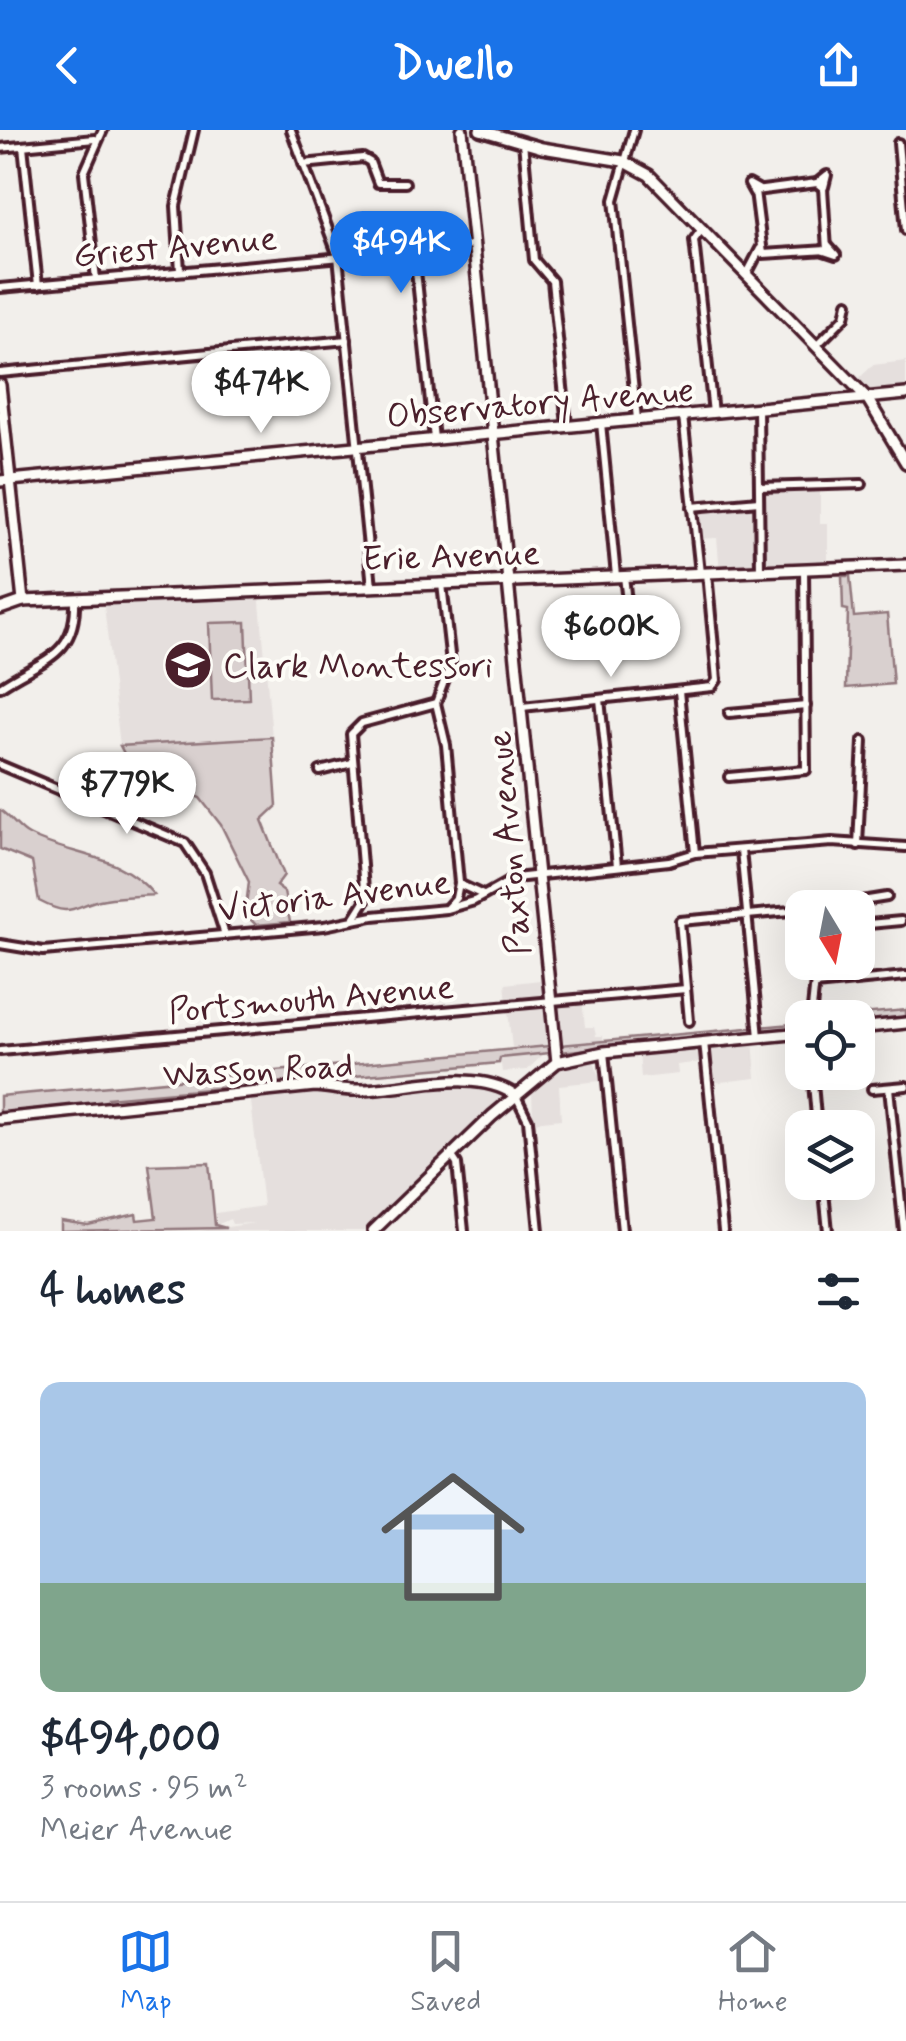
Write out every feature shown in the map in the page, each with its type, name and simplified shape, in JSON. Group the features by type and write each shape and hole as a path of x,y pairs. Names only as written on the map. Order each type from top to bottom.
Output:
{"street":[{"path":"96,279 84,173 96,138 103,130"},
{"path":"180,271 176,206 194,130"},
{"path":"291,130 338,256 372,586"},
{"name":"Paxton Avenue","path":"462,130 557,1062"},
{"path":"480,130 623,161 649,175 867,398 906,463"},
{"path":"634,130 614,200 637,419"},
{"path":"0,148 96,138"},
{"path":"522,142 534,260 552,281 567,426"},
{"path":"898,143 906,230"},
{"path":"22,146 38,285"},
{"path":"302,164 363,158 370,162 378,183 405,183"},
{"path":"747,274 760,250 756,191 820,186 826,249 768,256 756,262"},
{"path":"702,229 694,240 713,413"},
{"name":"Griest Avenue","path":"0,288 474,245"},
{"path":"760,250 768,256"},
{"path":"414,252 434,439"},
{"path":"816,346 845,316 848,304"},
{"path":"0,373 346,340"},
{"path":"0,385 5,480 23,601"},
{"name":"Observatory Avenue","path":"5,480 906,394"},
{"path":"758,408 760,570"},
{"path":"522,706 708,690 716,684 683,416"},
{"path":"601,423 630,628"},
{"path":"759,487 862,484"},
{"path":"692,508 759,500"},
{"name":"Erie Avenue","path":"0,610 23,601 906,564"},
{"path":"729,778 806,770 804,569"},
{"path":"442,584 451,663 436,703 446,745 459,883 456,898 446,909"},
{"path":"0,686 64,647 75,624 76,599"},
{"path":"679,691 696,853"},
{"path":"600,698 617,866"},
{"path":"353,920 365,901 350,738 357,725 436,703"},
{"path":"729,713 806,706"},
{"path":"858,845 863,741"},
{"path":"320,771 352,763"},
{"path":"0,765 186,843 205,873 225,935"},
{"name":"Victoria Avenue","path":"0,944 43,951 446,909 515,878 669,861 696,853 832,842 906,847"},
{"path":"741,850 759,1037"},
{"path":"459,883 470,892 483,895"},
{"path":"875,899 886,897"},
{"path":"365,901 382,915"},
{"path":"689,1021 680,921 785,911"},
{"path":"875,923 901,921"},
{"path":"815,984 906,976"},
{"path":"813,1000 815,980"},
{"name":"Portsmouth Avenue","path":"0,1051 686,990"},
{"path":"875,1026 906,1023"},
{"path":"372,1231 515,1096 557,1062 604,1052 785,1035"},
{"path":"704,1041 723,1231"},
{"path":"604,1052 622,1231"},
{"name":"Wasson Road","path":"0,1119 316,1086 362,1090 478,1082 499,1085 515,1096"},
{"path":"875,1090 906,1086"},
{"path":"889,1088 904,1231"},
{"path":"515,1096 528,1120 540,1231"},
{"path":"451,1155 457,1164 464,1231"},
{"path":"825,1200 828,1231"}],"shaded area":[{"path":"906,361 906,394 867,398 853,384 873,365"},
{"path":"820,485 820,523 828,523 828,568 720,572 717,538 696,539 692,507 758,501 759,487"},
{"path":"842,576 850,576 854,617 887,614 893,684 846,688 848,610 843,609"},
{"name":"Clark Montessori","path":"259,591 272,737 120,746 103,597"},
{"path":"246,622 249,699 212,700 209,623"},
{"path":"272,737 277,806 262,820 284,875 276,886 284,892 290,922 256,925 245,914 249,882 221,825 200,798 132,768 120,746"},
{"path":"0,810 29,835 127,871 154,895 105,899 67,910 39,901 32,862 0,849"},
{"path":"549,979 551,1002 582,999 585,1027 594,1027 596,1036 603,1036 603,1046 546,1052 527,1070 502,1072 499,1050 512,1048 505,984"},
{"path":"906,1010 906,1017 875,1020 875,1013"},
{"path":"785,1025 785,1030 500,1058 499,1063 108,1098 108,1103 0,1113 0,1096"},
{"path":"753,1040 756,1078 712,1083 709,1061 677,1065 678,1074 641,1078 639,1051"},
{"path":"594,1061 600,1081 559,1085 561,1119 533,1122 532,1091 543,1079 574,1063"},
{"path":"478,1081 515,1095 373,1231 201,1231 254,1223 232,1224 230,1219 217,1225 216,1213 263,1206 250,1093"},
{"path":"209,1163 215,1225 226,1228 61,1231 61,1221 88,1225 136,1214 137,1220 156,1218 149,1165"}],"place":[{"name":"Clark Montessori","path":"188,665"}]}
